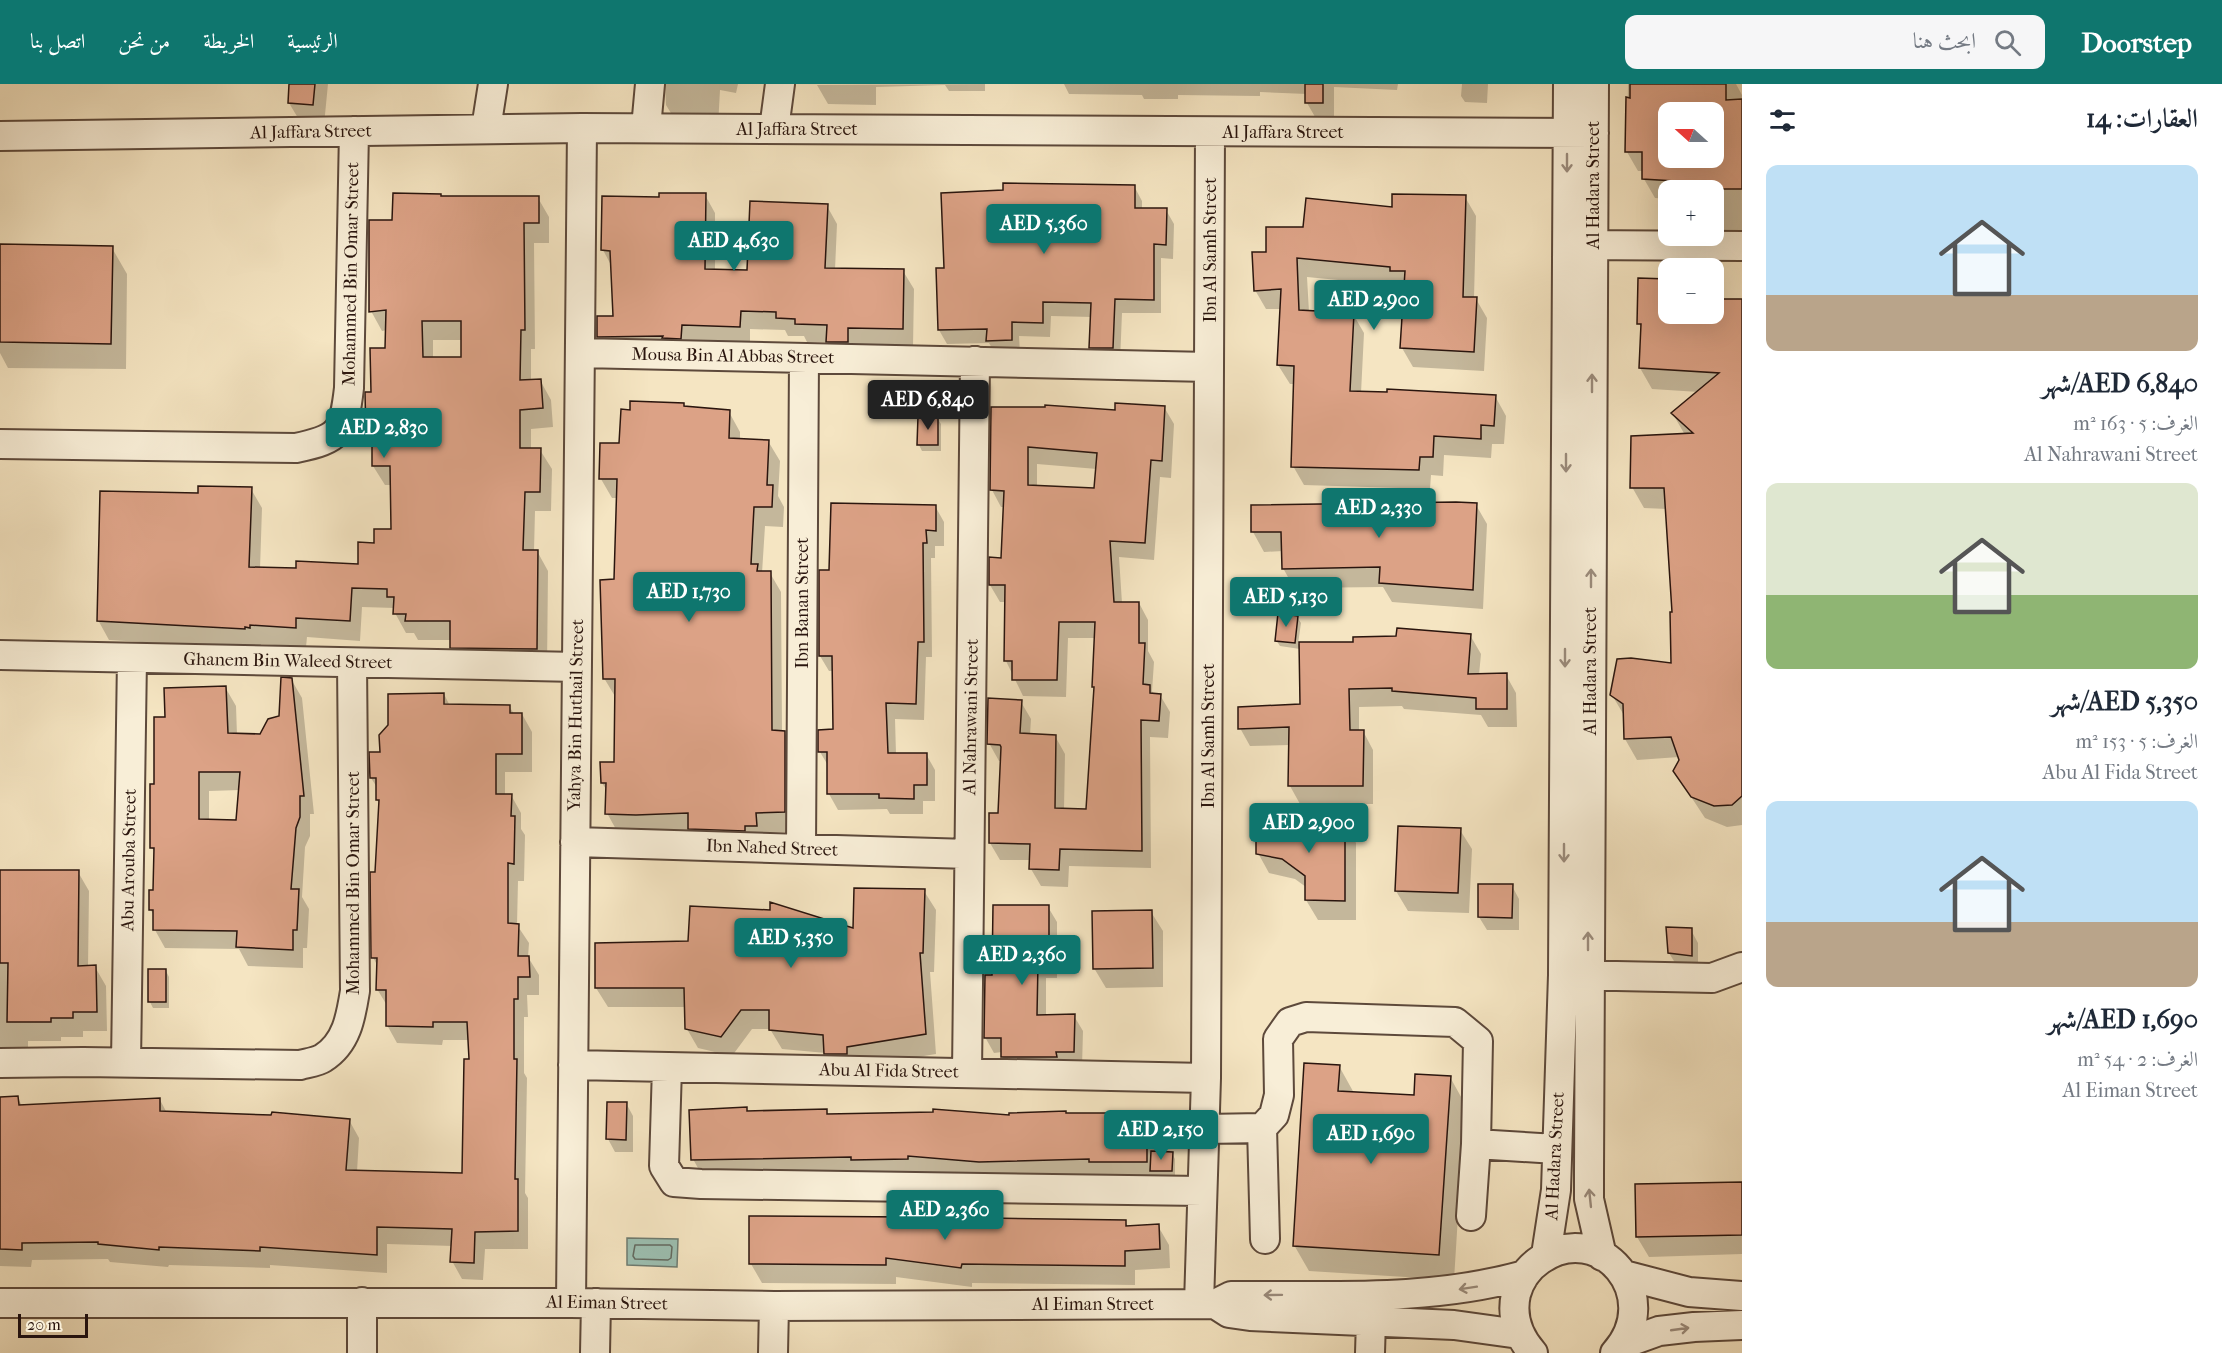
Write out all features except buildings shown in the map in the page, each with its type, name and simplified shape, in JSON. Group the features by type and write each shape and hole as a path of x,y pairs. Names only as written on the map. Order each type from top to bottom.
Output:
{"street":[{"path":"486,129 493,84"},
{"path":"646,128 650,84"},
{"path":"774,129 780,84"},
{"name":"Al Hadara Street","path":"1568,84 1581,133"},
{"name":"Al Hadara Street","path":"1594,84 1581,133 1576,975 1589,1199 1602,1256"},
{"name":"Al Jaffara Street","path":"0,136 582,128 1581,133"},
{"name":"Yahya Bin Huthail Street","path":"582,128 573,1065 583,1303 595,1353"},
{"name":"Mohammed Bin Omar Street","path":"0,444 296,448 318,444 338,433 346,414 349,388 354,131"},
{"name":"Ibn Al Samh Street","path":"1207,1304 1202,1191 1206,1078 1210,132"},
{"path":"1580,245 1742,246"},
{"name":"Mousa Bin Al Abbas Street","path":"580,353 1209,367"},
{"name":"Ibn Banan Street","path":"801,849 804,358"},
{"name":"Al Nahrawani Street","path":"967,1073 975,361"},
{"name":"Ghanem Bin Waleed Street","path":"0,656 577,667"},
{"name":"Abu Arouba Street","path":"126,1062 132,658"},
{"name":"Mohammed Bin Omar Street","path":"0,1063 126,1062 300,1065 322,1059 340,1042 350,1023 355,991 352,663"},
{"name":"Ibn Nahed Street","path":"575,842 969,854"},
{"path":"1576,975 1712,978 1742,967"},
{"name":"Al Hadara Street","path":"1546,1255 1556,1190 1556,1149 1576,975"},
{"path":"1265,1239 1262,1128 1274,1115 1279,1095 1278,1039 1290,1022 1306,1017 1455,1022 1478,1041 1476,1144 1471,1216"},
{"name":"Abu Al Fida Street","path":"573,1065 1206,1078"},
{"path":"667,1067 664,1166 674,1182 1202,1191"},
{"path":"1205,1130 1262,1128"},
{"path":"1476,1144 1556,1149"},
{"path":"1526,1343 1515,1319 1514,1304 1518,1288 1534,1264 1546,1255 1560,1250 1575,1249 1589,1250 1602,1256 1624,1275 1634,1302 1634,1317 1630,1330 1619,1348"},
{"name":"Al Eiman Street","path":"0,1303 362,1302 774,1306 1207,1304 1231,1296 1436,1293 1525,1275"},
{"path":"1624,1275 1689,1292 1742,1296"},
{"path":"362,1302 362,1353"},
{"name":"Al Eiman Street","path":"1207,1304 1229,1313 1454,1324 1526,1343"},
{"path":"773,1353 774,1306"},
{"path":"1370,1353 1371,1320"},
{"path":"1619,1348 1659,1331 1742,1325"}],"water":[{"path":"627,1238 678,1239 677,1267 627,1265"}]}
